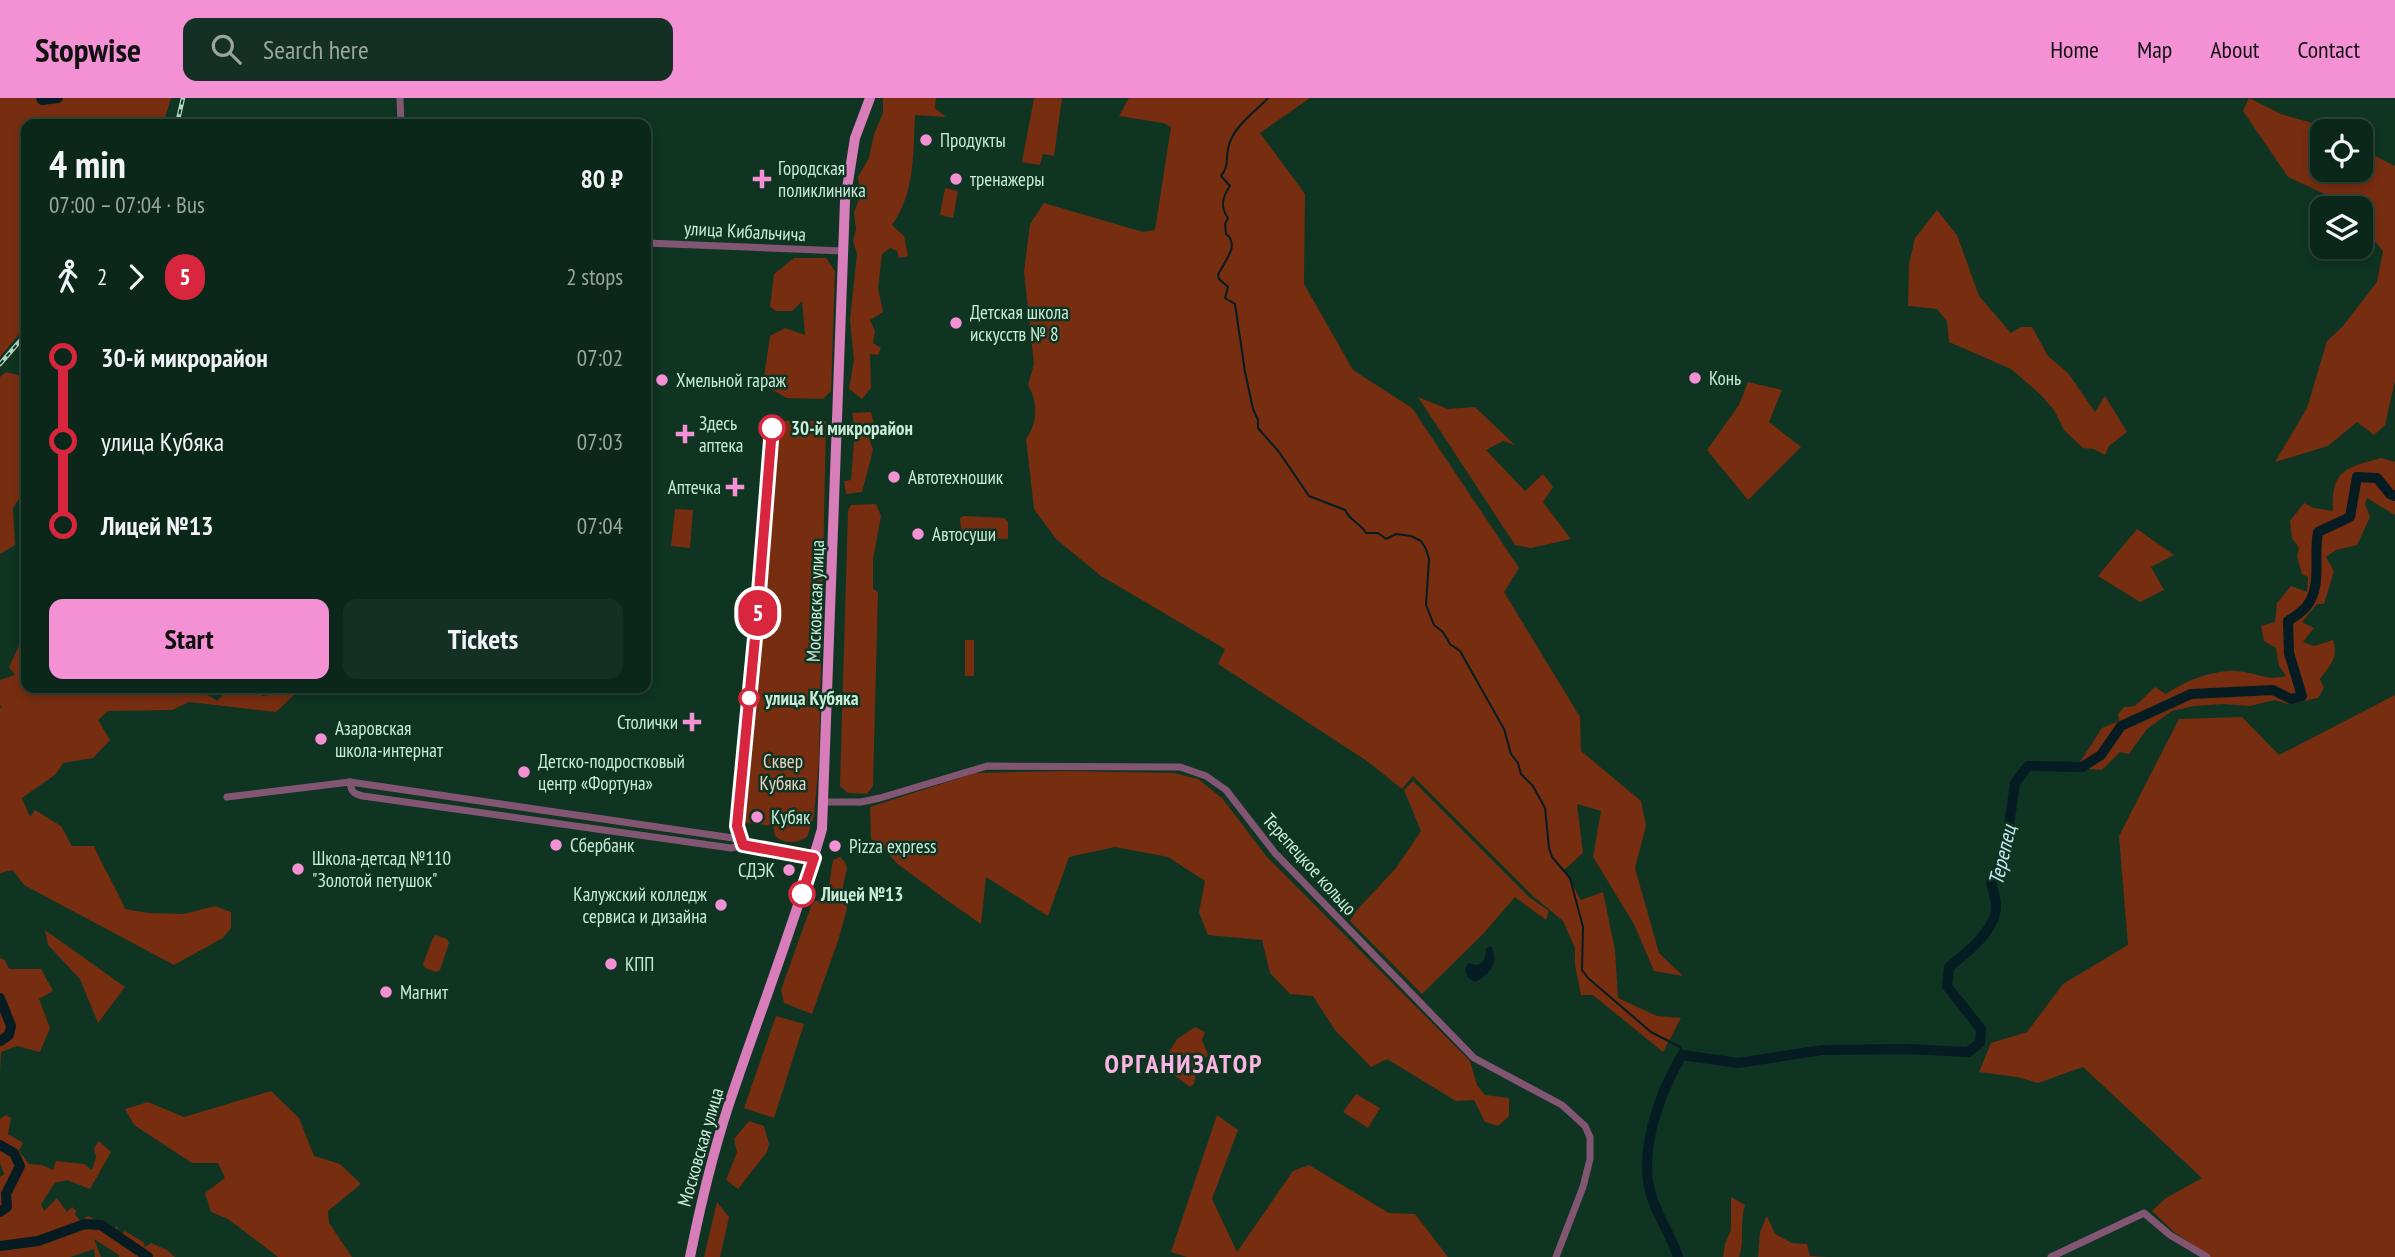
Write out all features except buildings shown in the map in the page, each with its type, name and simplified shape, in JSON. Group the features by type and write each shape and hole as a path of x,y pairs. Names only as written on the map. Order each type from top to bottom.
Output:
{"main road":[{"name":"Московская улица","path":"690,1257 702,1197 727,1109 822,829 848,172 855,138 870,98"}],"street":[{"path":"400,98 401,119"},
{"name":"улица Кибальчича","path":"651,243 843,251"},
{"name":"Терепецкое кольцо","path":"825,802 861,802 880,798 988,766 1180,767 1206,776 1226,790 1275,853 1474,1058 1562,1105 1585,1126 1590,1137 1590,1159 1583,1188 1556,1257"},
{"path":"349,782 355,795 731,848 743,845 814,858"},
{"path":"227,797 349,782 733,838 743,845"},
{"path":"2051,1257 2144,1213 2170,1235 2207,1257"}],"green space":[{"path":"0,98 171,98 165,119 21,119 21,332 0,357"},
{"path":"883,98 936,98 935,108 946,117 915,115 909,186 900,213 892,225 904,236 908,256 899,258 897,251 890,248 882,254 878,288 883,312 870,320 875,331 873,343 881,348 878,355 870,354 871,388 862,399 849,389 854,360 850,320 857,254 853,241 856,229 854,213 860,196 858,177 869,158 874,134 883,113"},
{"path":"1034,98 1062,98 1054,156 1043,154 1040,165 1022,162"},
{"path":"1129,98 1310,98 1260,133 1305,194 1304,284 1353,370 1412,408 1519,568 1504,592 1580,717 1581,751 1641,801 1646,826 1635,868 1659,953 1683,976 1654,971 1634,924 1593,857 1601,811 1577,804 1583,853 1564,870 1581,900 1603,892 1615,950 1618,998 1657,1016 1681,1018 1663,1052 1593,995 1581,995 1575,965 1575,948 1563,921 1533,896 1413,776 1402,789 1367,761 1218,664 1225,649 1101,576 1056,539 1034,509 1026,439 1035,419 1034,398 1028,385 1034,364 1024,272 1030,224 1044,203 1143,232 1155,230 1171,127 1163,123 1119,116"},
{"path":"2249,98 2281,114 2310,122 2310,182 2373,182 2373,155 2395,166 2395,381 2385,425 2374,435 2357,422 2328,446 2275,462 2307,408 2327,341 2343,326 2377,282 2383,251 2373,239 2373,196 2328,196 2288,177 2243,111"},
{"path":"945,188 958,191 953,218 940,215"},
{"path":"1937,210 1957,235 1979,296 2011,333 2021,327 2032,327 2048,356 2068,373 2095,412 2105,396 2127,432 2109,446 2105,455 2094,449 2083,448 2064,430 2054,410 2040,394 2011,369 1949,342 1947,321 1937,309 1908,306 1909,265 1915,238"},
{"path":"794,258 826,258 835,271 831,391 823,399 786,398 763,384 770,336 785,328 805,335 802,301 792,311 776,311 770,307 774,274"},
{"path":"6,372 21,376 21,499 13,508 15,545 0,554 0,377"},
{"path":"1748,382 1782,390 1769,422 1801,447 1748,500 1707,450 1739,405"},
{"path":"1418,397 1448,409 1475,407 1515,445 1503,441 1486,450 1525,491 1543,474 1553,487 1543,502 1571,539 1531,548 1515,545"},
{"path":"871,412 874,423 870,441 873,450 862,492 846,494 844,481 851,480 855,429 852,413"},
{"name":"Сквер Кубяка","path":"779,421 826,421 819,759 814,816 807,837 791,842 775,836 773,826 747,823 743,818"},
{"path":"2381,458 2395,462 2395,515 2367,498 2365,504 2370,517 2357,545 2336,550 2326,557 2334,571 2324,604 2317,604 2302,622 2314,628 2303,642 2314,646 2333,640 2335,646 2332,661 2320,679 2324,688 2318,698 2288,704 2275,700 2250,706 2223,704 2172,711 2147,729 2129,754 2120,752 2102,770 2089,769 2080,762 2102,728 2119,721 2118,714 2124,707 2135,706 2155,687 2166,694 2205,675 2227,671 2271,678 2286,676 2279,666 2276,648 2264,641 2261,626 2275,622 2277,603 2291,586 2307,592 2308,577 2302,574 2297,556 2299,548 2292,538 2290,521 2304,503 2314,508 2333,511 2335,487 2343,473 2349,468"},
{"path":"876,504 881,516 873,560 873,589 878,592 873,786 867,794 848,793 840,786 848,511 851,505"},
{"path":"675,509 693,510 690,548 671,546"},
{"path":"960,518 1004,518 1008,522 1008,539 962,537"},
{"path":"2137,529 2174,555 2151,567 2164,590 2140,602 2098,576"},
{"path":"965,640 974,640 974,676 965,676"},
{"path":"21,642 21,693 196,693 217,701 225,693 260,693 262,696 295,694 276,712 189,702 172,710 108,711 98,720 110,740 93,758 63,763 56,774 22,798 30,817 35,810 61,826 72,846 94,846 125,909 184,914 215,906 231,912 231,928 223,938 174,965 24,885 13,870 0,873 0,680 15,675 9,667"},
{"path":"2395,695 2395,1257 2211,1257 2174,1232 2152,1211 2166,1198 2202,1178 2083,1067 2038,1083 1979,1072 1991,1043 2027,1032 2063,984 2128,945 2119,836 2179,719 2242,717 2279,755"},
{"path":"975,773 1174,773 1198,779 1222,798 1267,857 1470,1061 1477,1085 1485,1095 1509,1098 1509,1116 1498,1126 1485,1122 1474,1100 1456,1101 1387,1059 1371,1067 1335,1030 1313,996 1290,994 1270,973 1262,940 1208,935 1199,912 1205,881 1168,857 1115,847 1069,857 1048,916 986,877 981,924 899,865 884,848 871,839 870,807"},
{"path":"1413,781 1529,897 1549,911 1546,920 1515,897 1483,934 1422,994 1350,921 1396,868 1421,831 1404,790"},
{"path":"840,857 847,868 843,887 847,909 812,1014 784,1003 781,990 811,906 815,901 827,899 833,860"},
{"path":"45,930 125,987 98,1023 80,979 48,945"},
{"path":"436,935 447,939 449,943 440,970 436,972 425,968 423,964"},
{"path":"0,958 5,960 9,969 41,969 53,991 39,999 50,1028 40,1052 17,1046 1,1052 0,1074"},
{"path":"776,1016 804,1024 774,1118 744,1108"},
{"path":"1195,1027 1205,1032 1202,1040 1208,1055 1196,1070 1194,1084 1190,1087 1161,1065 1177,1039"},
{"path":"271,1091 299,1118 314,1156 340,1164 361,1184 328,1211 329,1223 352,1257 278,1257 228,1219 211,1212 205,1193 225,1178 218,1163 192,1163 134,1125 125,1109 148,1102 184,1117"},
{"path":"1356,1094 1380,1108 1368,1128 1343,1112"},
{"path":"6,1115 11,1118 8,1134 23,1143 19,1151 29,1164 42,1165 53,1170 56,1161 84,1164 92,1170 96,1157 94,1148 99,1141 111,1152 90,1189 67,1180 55,1183 41,1204 44,1211 57,1198 67,1212 72,1207 81,1221 88,1216 92,1218 104,1233 118,1226 115,1239 125,1231 143,1242 145,1247 151,1243 175,1257 119,1257 94,1239 101,1257 95,1257 94,1249 70,1257 0,1257 0,1177 4,1174 0,1163 0,1119"},
{"path":"1217,1115 1238,1130 1212,1199 1237,1252 1293,1171 1309,1165 1389,1213 1415,1214 1448,1257 1187,1257 1171,1252"},
{"path":"749,1121 764,1126 769,1144 767,1152 738,1189 726,1180 737,1152 734,1139"},
{"path":"1731,1197 1745,1205 1742,1245 1739,1257 1723,1257 1731,1230"},
{"path":"717,1202 729,1217 720,1257 704,1257"},
{"path":"1767,1216 1775,1234 1792,1243 1807,1244 1810,1256 1827,1257 1758,1257 1760,1232"}],"water":[{"path":"1491,946 1494,963 1489,972 1475,982 1468,978 1465,970 1468,963 1482,963 1486,949"}],"waterway":[{"name":"Терепец","path":"41,98 58,98"},
{"path":"1268,98 1235,132 1221,176 1230,186 1223,206 1228,218 1225,224 1226,234 1232,243 1230,254 1218,275 1228,287 1225,298 1235,304 1245,372 1258,428 1279,452 1309,496 1345,510 1366,533 1378,533 1386,539 1396,534 1411,536 1421,541 1429,559 1426,605 1434,625 1443,632 1450,644 1460,651 1504,729 1511,754 1518,763 1521,774 1533,786 1545,808 1549,848 1552,857 1570,878 1583,927 1582,970 1651,1032 1680,1047 1684,1055"},
{"name":"Терепец","path":"1678,1257 1652,1198 1647,1163 1658,1106 1682,1055 1738,1063 1822,1050 1908,1049 1968,1052 1980,1043 1981,1029 1947,986 1949,967 1984,935 1994,919 1996,903 1991,882 2004,861 2015,783 2028,766 2082,767 2101,755 2121,726 2191,694 2273,690 2291,699 2302,696 2289,653 2288,621 2300,613 2311,599 2316,581 2318,532 2350,517 2357,477 2377,478 2390,494 2395,496"},
{"name":"Терепец","path":"0,998 11,1026 9,1035 0,1041"},
{"name":"Терепец","path":"0,1145 14,1153 20,1166 6,1194 7,1207 0,1212"},
{"name":"Терепец","path":"0,1246 38,1241 85,1224 101,1225 148,1257"}],"railway":[{"path":"178,119 183,98"},
{"path":"0,364 21,340"}],"bus line":[{"name":"5","path":"772,428 737,826 743,845 814,858 802,894"}],"place":[{"name":"Продукты","path":"926,140"},
{"name":"Городская поликлиника","path":"762,179"},
{"name":"тренажеры","path":"956,179"},
{"name":"Детская школа искусств № 8","path":"956,323"},
{"name":"Конь","path":"1695,378"},
{"name":"Хмельной гараж","path":"662,380"},
{"name":"30-й микрорайон","path":"772,428"},
{"name":"Здесь аптека","path":"685,434"},
{"name":"Автотехношик","path":"894,477"},
{"name":"Аптечка","path":"735,487"},
{"name":"Автосуши","path":"918,534"},
{"name":"улица Кубяка","path":"749,698"},
{"name":"Столички","path":"692,722"},
{"name":"Азаровская школа-интернат","path":"321,739"},
{"name":"Детско-подростковый центр «Фортуна»","path":"524,772"},
{"name":"Кубяк","path":"757,817"},
{"name":"Сбербанк","path":"556,845"},
{"name":"Pizza express","path":"835,846"},
{"name":"Школа-детсад №110 \"Золотой петушок\"","path":"298,869"},
{"name":"СДЭК","path":"789,870"},
{"name":"Лицей №13","path":"802,894"},
{"name":"Калужский колледж сервиса и дизайна","path":"721,905"},
{"name":"КПП","path":"611,964"},
{"name":"Магнит","path":"386,992"}],"district":[{"name":"ОРГАНИЗАТОР","path":"1184,1063"}]}
